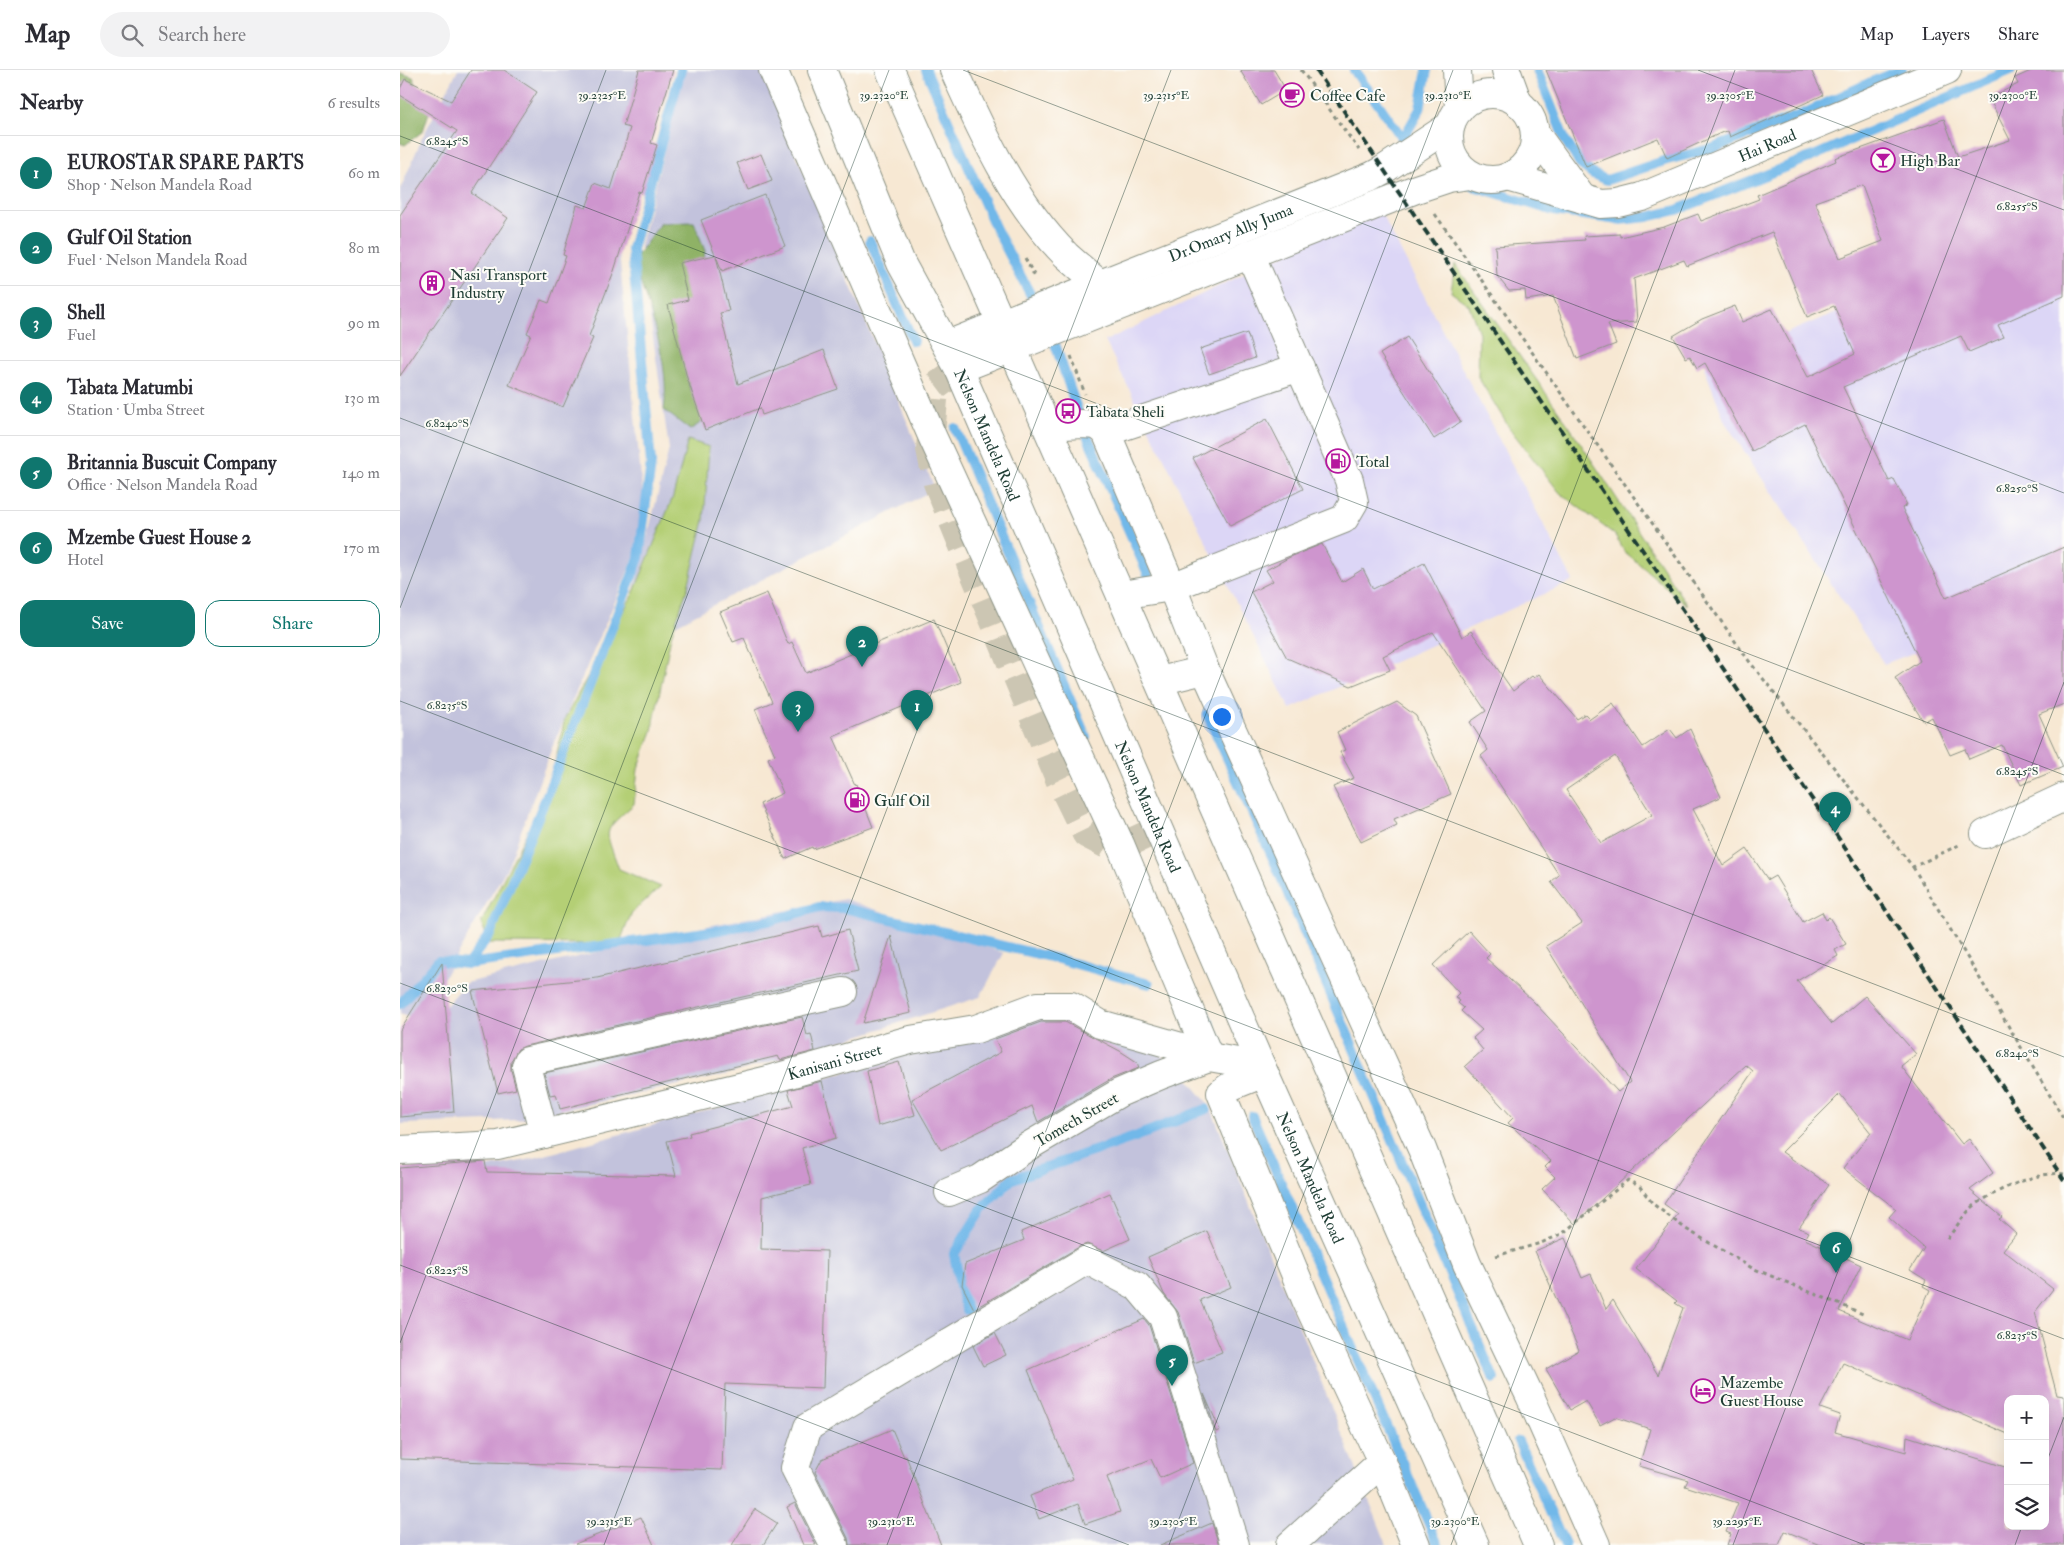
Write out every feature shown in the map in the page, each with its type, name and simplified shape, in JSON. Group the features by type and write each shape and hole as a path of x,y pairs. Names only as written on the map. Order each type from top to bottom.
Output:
{"main road":[{"path":"773,70 932,436 1120,844 1209,1057"},
{"name":"Nelson Mandela Road","path":"822,70 901,263 959,369 1262,1070 1475,1545"},
{"path":"890,70 1538,1545"},
{"path":"954,70 973,112 1007,177 1043,229 1066,254 1101,285"},
{"path":"1455,117 1469,102 1481,96 1493,94 1506,97 1518,103 1532,121 1535,132 1534,146 1529,159 1520,170 1508,177 1490,180 1471,175 1457,162 1452,153 1449,134 1455,117 1457,70"},
{"path":"1506,70 1518,103"},
{"name":"Hai Road","path":"1508,177 1601,204 1618,203 1642,197 1946,70"},
{"name":"Dr.Omary Ally Juma","path":"1007,335 1101,285 1372,176 1455,117"},
{"path":"1535,132 1583,199"},
{"name":"Dr.Omary Ally Juma","path":"1007,335 1250,254 1416,189 1449,178 1471,175"},
{"path":"1121,595 1172,587 1344,519 1354,502 1350,480 1250,254"},
{"path":"947,345 1007,335"},
{"path":"959,369 1007,335"},
{"path":"1106,432 1300,367"},
{"path":"1047,426 1097,425 1106,432 1205,670 1422,1149 1467,1264 1530,1396 1596,1545"},
{"path":"1159,681 1205,670"},
{"path":"1985,834 2064,797"},
{"path":"544,1134 526,1066 528,1061 843,992"},
{"name":"Kanisani Street","path":"400,1150 498,1145 768,1080 910,1040 976,1029 1038,1006 1071,1006 1100,1024 1188,1049 1209,1057 1262,1070"},
{"name":"Tomech Street","path":"949,1192 980,1178 1027,1146 1119,1094 1161,1075 1209,1057"},
{"path":"1262,1070 1229,1086 1221,1093 1306,1300 1382,1462 1416,1545"},
{"path":"834,1545 795,1468 808,1427 1087,1260 1137,1286 1163,1317 1235,1545"},
{"path":"1290,1545 1382,1462"}],"path":[{"path":"1301,70 1358,148 1372,176"},
{"path":"1416,189 1749,660 1912,867 2064,1119"},
{"path":"1912,867 1985,834"},
{"path":"1947,1239 1968,1212 1994,1194 2037,1176 2064,1174"},
{"path":"1467,1264 1542,1243 1562,1234 1623,1182 1628,1180 1640,1187 1654,1204 1686,1229 1752,1268 1863,1314"}],"shaded area":[{"path":"458,70 664,70 618,242 643,498 635,555 551,750 508,866 419,1021 400,1014 400,190 422,138"},
{"path":"685,70 761,70 935,489 618,655 669,449 640,246"},
{"name":"Total","path":"1379,209 1573,581 1290,709 1105,341"},
{"path":"2064,218 2064,596 1884,664 1725,422 1704,367"},
{"path":"845,899 1004,953 980,997 855,1037 728,1074 518,1120 400,1124 400,1036 419,1036 466,983 712,925"},
{"path":"1055,1011 1158,1053 1185,1076 1210,1106 1387,1545 400,1545 400,1227 485,1168 527,1160 792,1087"}],"green space":[{"path":"400,73 413,77 420,95 432,103 423,131 405,145 400,143"},
{"path":"694,222 705,251 691,345 689,386 705,420 690,430 664,410 664,373 657,334 633,261 661,223"},
{"path":"1455,264 1571,429 1687,605 1624,551 1615,535 1560,493 1510,429 1478,377 1479,333 1469,305 1451,292"},
{"path":"688,440 709,447 704,520 688,587 671,636 652,731 638,769 634,804 616,821 608,832 610,845 619,869 661,887 632,912 619,944 490,943 481,923 549,789 565,718 634,592 673,497"}],"building":[{"path":"471,70 504,70 537,92 472,193 508,218 400,376 400,215 457,131 400,95 400,89 405,79 451,101"},
{"path":"639,70 673,70 651,143 657,145 642,193 639,192 614,271 589,336 593,338 563,407 509,385 531,335 527,333 541,300 549,303 566,256 563,255 577,205 586,208 595,183 611,189 630,128 623,126"},
{"path":"1240,70 1274,70 1286,90 1261,105"},
{"path":"1546,70 1811,70 1823,95 1730,137 1728,131 1723,132 1667,158 1658,138 1586,167"},
{"path":"2033,70 2064,70 2064,296 1998,325 2004,337 1969,352 1961,336 1843,387 1889,481 1894,479 1907,505 1902,508 1946,598 2064,547 2064,704 2039,714 2063,767 2021,785 2002,745 1969,759 1965,749 1950,755 1932,717 1924,722 1895,678 1920,661 1805,424 1752,451 1705,363 1697,368 1690,356 1686,358 1673,336 1702,319 1735,306 1742,322 1772,309 1808,377 1855,354 1834,306 1807,317 1772,232 1687,266 1684,260 1634,279 1637,322 1608,324 1616,344 1577,359 1553,296 1526,300 1525,290 1509,291 1497,276 1495,246 1585,240 1584,236 1620,234 1620,237 1664,227 1698,214 1701,221 1759,199 1757,195 1836,161 1835,158 1944,119 1958,157 2010,140 1989,98 2018,84 2015,78","holes":["1862,185 1883,241 1840,258 1815,202"]},
{"path":"761,154 772,181 748,190 737,163"},
{"path":"765,195 785,246 722,271 716,256 729,311 720,313 738,384 824,350 838,389 762,415 760,408 705,430 687,378 668,305 688,300 679,263 715,255 701,220"},
{"path":"1247,333 1255,358 1209,374 1200,349"},
{"path":"1407,337 1461,422 1434,439 1380,354"},
{"path":"1267,419 1303,489 1230,526 1193,458"},
{"path":"1322,544 1342,582 1363,569 1373,589 1424,563 1462,637 1471,631 1513,691 1532,676 1534,678 1539,674 1577,719 1585,714 1590,719 1613,703 1643,747 1670,729 1677,738 1690,729 1721,797 1693,809 1723,866 1747,849 1768,880 1775,876 1803,922 1822,912 1826,920 1829,917 1846,944 1835,950 1838,956 1797,981 1832,1024 1865,996 1916,1054 1901,1066 1962,1144 1969,1139 1993,1173 1970,1190 2002,1217 1999,1219 2016,1234 2003,1250 2053,1289 2035,1312 2057,1395 2064,1396 2064,1545 1820,1545 1785,1531 1779,1545 1727,1545 1731,1534 1726,1532 1738,1503 1685,1486 1688,1480 1639,1466 1650,1429 1615,1417 1600,1425 1586,1401 1570,1410 1546,1369 1579,1350 1535,1251 1565,1238 1582,1278 1591,1274 1606,1309 1613,1300 1658,1375 1683,1308 1675,1303 1677,1301 1636,1269 1678,1214 1664,1204 1753,1071 1746,1065 1575,1224 1542,1189 1555,1177 1545,1167 1551,1161 1508,1123 1513,1118 1465,1066 1483,1050 1473,1038 1482,1030 1461,1011 1464,1008 1455,997 1459,993 1433,965 1469,931 1490,954 1486,958 1533,1001 1618,1092 1630,1082 1546,946 1582,923 1551,882 1559,875 1481,756 1488,750 1470,722 1486,711 1433,632 1383,656 1390,670 1351,686 1287,658 1251,592 1273,581 1266,570 1290,557","holes":["1615,756 1652,815 1601,843 1566,790","1840,1094 1871,1133 1843,1168 1896,1209 1889,1217 1924,1248 1910,1270 1926,1280 1923,1286 1930,1290 1907,1340 1839,1311 1861,1265 1805,1239 1809,1232 1799,1228 1829,1185 1782,1152","1843,1363 2004,1432 2004,1395 2049,1395 2049,1530 2004,1530 2004,1467 1907,1436 1906,1452 1835,1432 1840,1415 1820,1408"]},
{"path":"767,593 788,644 792,642 806,673 934,619 961,682 833,736 856,784 873,827 813,849 812,847 785,859 760,804 783,793 768,758 775,755 755,709 772,702 744,638 733,642 720,612"},
{"path":"1397,702 1416,716 1451,794 1394,819 1397,825 1361,842 1333,787 1354,778 1340,752 1345,750 1337,732"},
{"path":"819,926 822,937 848,930 858,971 525,1046 518,1049 511,1061 511,1070 516,1089 498,1093 472,991 597,978"},
{"path":"891,936 911,1013 863,1023"},
{"path":"442,963 454,1112 400,1117 400,1030"},
{"path":"802,1017 807,1035 811,1034 815,1051 780,1060 778,1056 560,1109 556,1094 550,1095 544,1073"},
{"path":"1041,1022 1065,1022 1120,1051 1137,1062 1139,1068 1111,1079 1038,1122 1032,1106 941,1150 912,1099 1001,1052 995,1039"},
{"path":"899,1062 915,1115 878,1126 867,1071"},
{"path":"822,1081 836,1138 802,1148 811,1185 762,1197 761,1249 827,1251 823,1388 725,1384 722,1470 400,1459 400,1168 485,1161 487,1172 676,1176 667,1141 690,1136 689,1133 793,1106 788,1090"},
{"path":"1110,1193 1130,1239 1103,1251 1087,1244 1079,1247 974,1309 962,1285 965,1264 1024,1240 1021,1232"},
{"path":"1207,1231 1231,1287 1200,1300 1222,1352 1194,1363 1178,1312 1164,1294 1148,1257"},
{"path":"1144,1319 1149,1325 1193,1463 1160,1478 1151,1459 1107,1477 1120,1512 1085,1524 1078,1504 1039,1519 1030,1496 1073,1479 1028,1370"},
{"path":"995,1333 1006,1355 983,1366 973,1346"},
{"path":"1204,1394 1220,1430 1216,1432"},
{"path":"892,1429 904,1457 906,1456 941,1545 849,1545 848,1538 815,1472 822,1459"},
{"path":"795,1503 816,1545 803,1545 787,1507"},
{"path":"755,1509 777,1523 763,1545 732,1545"},
{"path":"641,1517 654,1545 575,1544"},
{"path":"1212,1523 1219,1545 1160,1545"}],"waterway":[{"path":"468,964 490,934 545,800 639,558 651,463 632,249 681,70"},
{"path":"926,70 995,227 1038,309"},
{"path":"1354,70 1403,139 1420,109 1427,70"},
{"path":"1537,70 1565,140 1581,165 1593,174 1607,180 1667,160 1714,148 1803,114 1869,83 1902,70"},
{"path":"1464,183 1554,211 1619,220 1647,217 1677,210 1816,155 2011,70"},
{"path":"870,241 913,341"},
{"path":"1052,335 1082,424 1151,581"},
{"path":"955,428 1086,737"},
{"path":"1207,714 1275,863 1494,1379"},
{"path":"400,1004 438,961 468,964 713,931 773,920 819,907 844,908 1058,959 1149,984"},
{"path":"1203,1010 1221,1047"},
{"path":"967,1310 963,1300 954,1254 982,1209 1012,1179 1135,1137 1206,1109"},
{"path":"1252,1116 1438,1545"},
{"path":"1518,1441 1565,1545"}],"tunnel":[{"path":"959,369 935,387 930,449 937,483 1059,779 1086,834 1107,845 1131,842 1157,830"}],"railway":[{"path":"1316,70 1835,833 2064,1180"}],"place":[{"name":"Coffee Cafe","path":"1292,95"},
{"name":"High Bar","path":"1883,160"},
{"name":"Nasi Transport Industry","path":"432,283"},
{"name":"Tabata Sheli","path":"1068,411"},
{"name":"Total","path":"1338,461"},
{"name":"Gulf Oil Station","path":"862,667"},
{"name":"EUROSTAR SPARE PARTS","path":"917,731"},
{"name":"Shell","path":"798,732"},
{"name":"Gulf Oil","path":"857,800"},
{"name":"Tabata Matumbi","path":"1835,833"},
{"name":"Mzembe Guest House 2","path":"1836,1273"},
{"name":"Britannia Buscuit Company","path":"1172,1386"},
{"name":"Mazembe Guest House","path":"1703,1391"}]}
